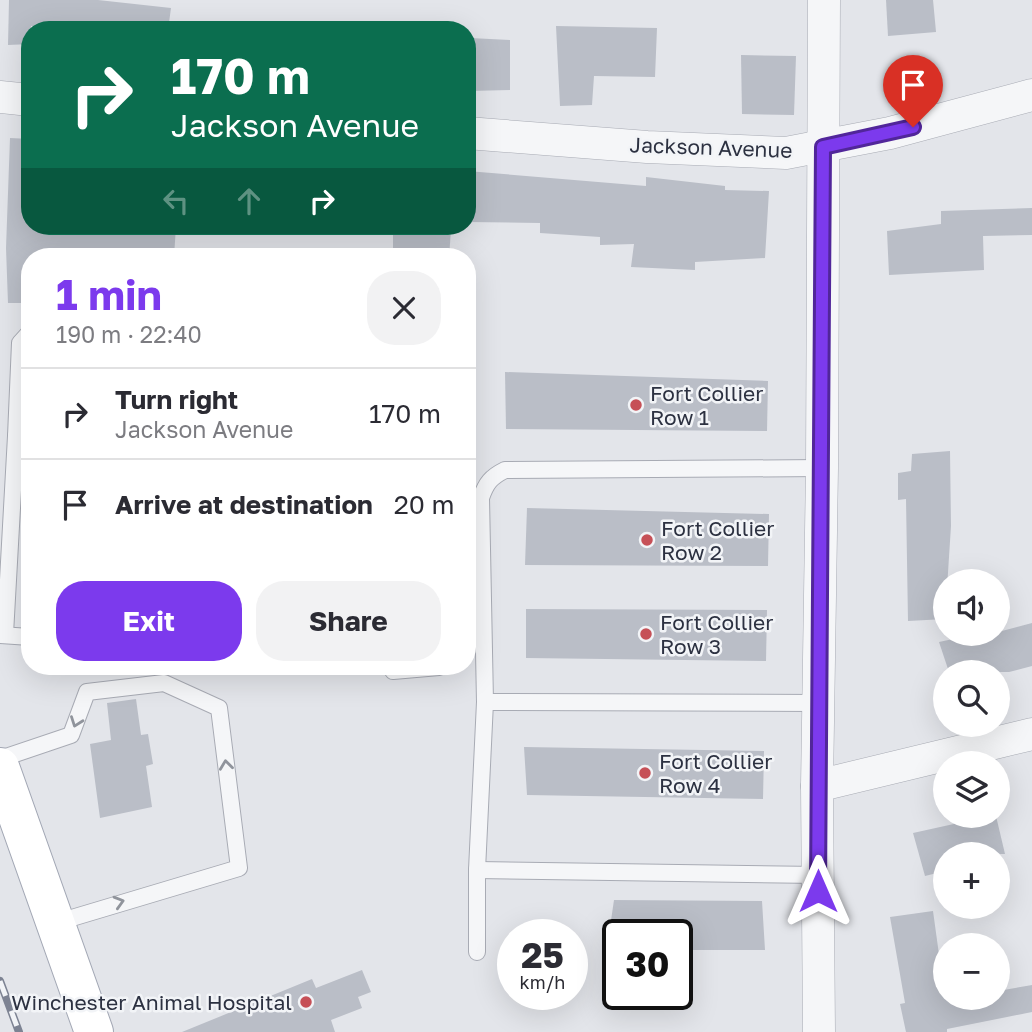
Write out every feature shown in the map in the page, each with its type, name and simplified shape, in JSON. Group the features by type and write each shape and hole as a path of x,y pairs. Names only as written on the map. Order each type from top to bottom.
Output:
{"main road":[{"path":"0,768 94,1032"}],"street":[{"path":"819,1032 817,786 822,468 824,0"},
{"name":"Jackson Avenue","path":"476,134 786,153 890,133 1032,95"},
{"path":"0,97 21,99"},
{"path":"817,786 1032,734"}],"lane":[{"path":"21,342 21,374"},
{"path":"21,455 2,634 21,636"},
{"path":"477,952 477,870 485,702 481,498 485,485 492,476 505,470 822,468"},
{"path":"0,759 71,735 87,692 164,683 219,708 239,867 55,923"},
{"path":"485,702 819,703"},
{"path":"477,870 818,875"}],"building":[{"path":"9,0 98,0 171,8 169,21 21,21 21,44 8,45"},
{"path":"886,0 933,0 936,32 888,36"},
{"path":"556,26 657,28 655,77 594,76 592,105 560,106"},
{"path":"476,38 510,40 510,90 476,91"},
{"path":"741,55 796,56 794,115 742,114"},
{"path":"10,138 21,139 21,235 175,235 175,248 21,248 21,303 8,303 6,248"},
{"path":"476,172 646,186 646,177 725,186 725,190 769,191 765,258 695,262 695,270 631,267 634,244 600,245 600,237 540,233 540,223 476,222"},
{"path":"1032,208 1032,235 983,236 984,270 889,275 887,231 941,224 941,211"},
{"path":"393,235 451,235 450,248 393,248"},
{"name":"Fort Collier Row 1","path":"505,372 768,381 767,431 506,429"},
{"path":"950,451 951,526 948,569 933,569 933,620 908,621 906,499 898,500 898,473 911,471 912,454"},
{"name":"Fort Collier Row 2","path":"527,508 769,514 768,566 525,565"},
{"name":"Fort Collier Row 3","path":"526,609 767,610 766,661 526,658"},
{"path":"1032,623 1032,666 1010,672 1010,660 945,660 940,646 1010,646 1010,629"},
{"path":"136,699 141,735 148,734 153,764 146,766 152,807 100,818 90,744 111,740 107,703"},
{"name":"Fort Collier Row 4","path":"524,747 764,751 763,799 527,795"},
{"path":"936,828 999,828 1002,842 933,842 933,874 925,876 913,833"},
{"path":"614,900 762,901 765,950 693,950 693,919 611,919"},
{"path":"933,911 936,933 933,933 933,1010 1010,1010 1010,989 1032,985 1032,1012 947,1029 947,1032 906,1032 900,1004 905,1003 890,917"},
{"name":"Winchester Animal Hospital","path":"362,970 371,992 358,997 362,1008 331,1020 335,1032 182,1032 312,979 316,988"}],"railway":[{"path":"0,981 19,1032"}],"place":[{"name":"Fort Collier Row 1","path":"636,405"},
{"name":"Fort Collier Row 2","path":"647,540"},
{"name":"Fort Collier Row 3","path":"646,634"},
{"name":"Fort Collier Row 4","path":"645,773"},
{"name":"Winchester Animal Hospital","path":"306,1002"}],"route":[{"path":"818,891 823,147 913,127"}]}
